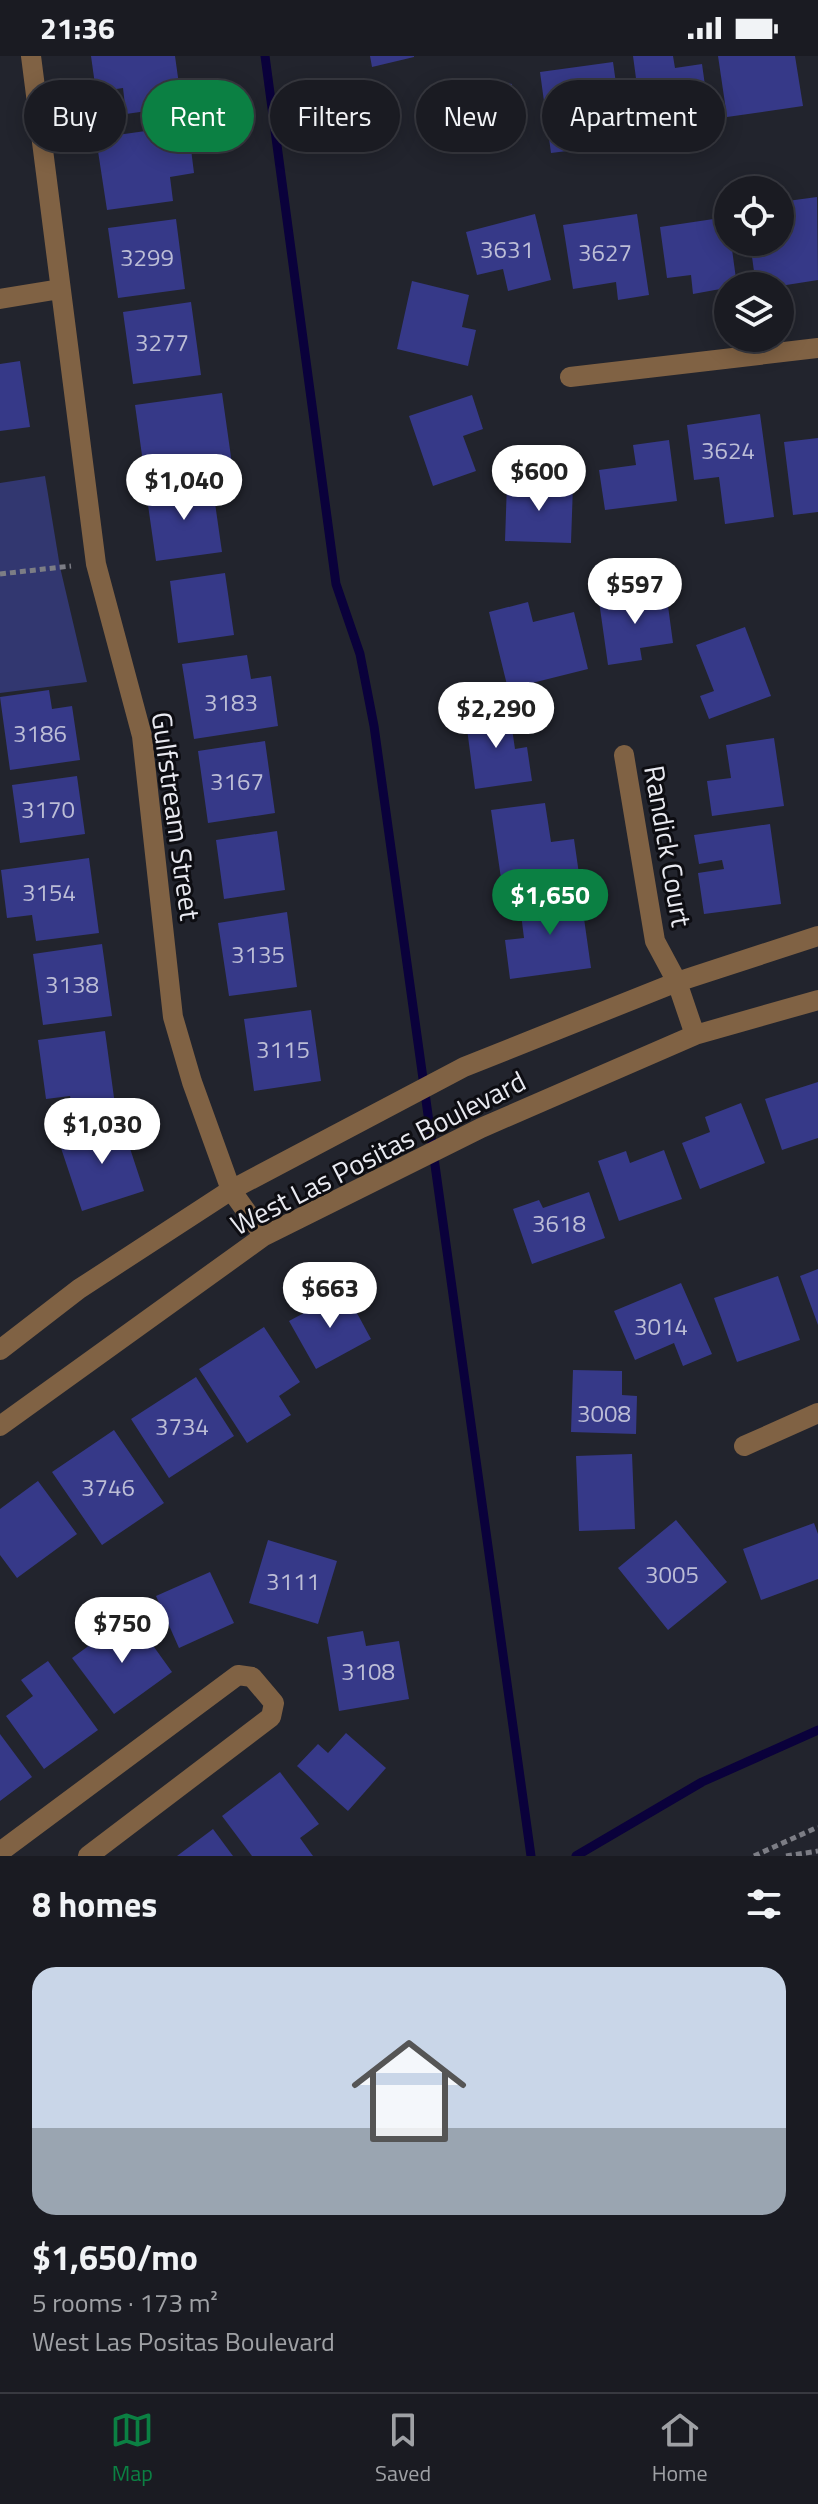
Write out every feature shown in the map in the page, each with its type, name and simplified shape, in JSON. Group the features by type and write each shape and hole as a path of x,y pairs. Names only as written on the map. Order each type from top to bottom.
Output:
{"street":[{"name":"Gulfstream Street","path":"31,56 96,564 142,736 173,1017 192,1082 231,1190 264,1236"},
{"path":"0,299 60,289"},
{"path":"570,377 818,348"},
{"name":"Randick Court","path":"624,755 655,941 677,982 695,1035"},
{"name":"West Las Positas Boulevard","path":"0,1350 79,1289 231,1190 464,1067 677,982 818,936"},
{"name":"West Las Positas Boulevard","path":"0,1426 264,1236 481,1128 695,1035 818,1000"},
{"path":"744,1446 818,1413"},
{"path":"0,1852 238,1675 252,1677 274,1703 271,1717 88,1856"}],"path":[{"path":"0,574 96,564"},
{"path":"754,1856 818,1827"},
{"path":"786,1856 818,1851"}],"shaded area":[{"path":"45,476 60,567 87,682 0,693 0,483"}],"building":[{"path":"91,56 175,56 178,80 142,80 142,112 126,114 126,80 94,80"},
{"path":"370,56 414,56 414,57 372,67"},
{"path":"633,56 673,56 675,68 702,64 704,80 636,80"},
{"path":"718,56 795,56 803,106 727,117 725,80 722,80"},
{"path":"613,62 616,80 542,80 542,87 540,72"},
{"path":"142,132 142,152 191,152 194,173 170,177 173,201 107,210 98,152 126,152 126,134"},
{"path":"817,197 818,280 794,284 794,272 754,272 752,256 794,256 794,200"},
{"path":"535,214 551,280 508,291 503,269 477,275 466,232"},
{"path":"637,214 649,295 618,300 616,282 573,289 563,225"},
{"path":"176,219 185,289 118,298 108,228"},
{"path":"714,219 714,256 733,256 735,272 714,272 714,290 693,294 691,275 667,278 660,227"},
{"path":"412,281 469,295 462,327 476,330 468,366 397,349"},
{"path":"191,302 201,375 133,384 123,312"},
{"path":"20,361 30,427 0,431 0,364"},
{"path":"222,393 232,464 145,477 135,405"},
{"path":"472,395 483,429 463,436 476,471 433,486 409,416"},
{"path":"760,414 774,517 725,524 719,477 694,480 687,425"},
{"path":"818,438 818,512 793,515 784,442"},
{"path":"669,440 677,501 605,510 599,470 636,465 633,445"},
{"path":"212,482 222,552 156,561 146,491"},
{"path":"507,483 573,485 571,543 505,541"},
{"path":"225,573 234,635 178,643 170,581"},
{"path":"666,591 673,643 640,648 642,660 608,665 599,601"},
{"path":"528,602 533,622 574,612 588,669 508,689 489,612"},
{"path":"745,627 771,696 709,719 700,696 714,691 696,645"},
{"path":"247,655 251,679 271,676 278,726 194,739 182,664"},
{"path":"49,690 52,709 72,706 80,760 10,770 0,697"},
{"path":"509,708 515,749 527,747 532,781 475,789 465,714"},
{"path":"774,738 784,806 712,816 707,781 731,778 726,745"},
{"path":"265,741 275,813 208,823 198,751"},
{"path":"77,776 85,834 20,843 12,785"},
{"path":"545,803 551,842 574,839 579,874 502,885 491,810"},
{"path":"770,824 781,904 704,914 698,873 724,869 722,860 699,864 694,835"},
{"path":"277,831 285,890 224,899 216,840"},
{"path":"89,858 99,933 36,941 32,915 7,918 1,870"},
{"path":"580,890 591,968 510,979 505,940 524,938 519,898"},
{"path":"287,912 297,987 229,996 218,923"},
{"path":"102,944 112,1016 43,1025 33,954"},
{"path":"311,1010 321,1081 254,1091 244,1019"},
{"path":"105,1031 115,1105 73,1111 70,1096 46,1099 38,1040"},
{"path":"818,1082 818,1138 782,1150 765,1099"},
{"path":"741,1103 765,1163 700,1189 682,1143 710,1132 705,1117"},
{"path":"121,1121 144,1191 82,1211 59,1142"},
{"path":"664,1150 682,1199 619,1221 598,1161 626,1151 630,1163"},
{"path":"589,1192 605,1238 532,1264 513,1209 539,1200 543,1208"},
{"path":"818,1269 818,1325 800,1276"},
{"path":"778,1276 800,1340 737,1362 714,1298"},
{"path":"681,1283 712,1354 683,1366 674,1343 635,1360 614,1311"},
{"path":"345,1291 371,1339 316,1369 289,1321"},
{"path":"264,1327 300,1382 279,1396 291,1415 247,1443 199,1369"},
{"path":"573,1370 622,1371 622,1395 637,1396 636,1434 571,1432"},
{"path":"196,1377 234,1436 169,1478 131,1419"},
{"path":"114,1430 164,1503 102,1545 52,1472"},
{"path":"632,1454 635,1529 579,1531 576,1456"},
{"path":"38,1481 77,1534 17,1578 0,1555 0,1509"},
{"path":"676,1520 727,1582 668,1630 618,1568"},
{"path":"814,1523 818,1534 818,1579 761,1600 743,1549"},
{"path":"268,1540 337,1561 318,1624 249,1603"},
{"path":"210,1572 234,1623 179,1648 156,1596"},
{"path":"131,1615 172,1672 114,1714 72,1658"},
{"path":"363,1631 366,1646 399,1641 409,1699 339,1711 327,1637"},
{"path":"48,1661 98,1730 44,1769 6,1716 33,1696 21,1680"},
{"path":"346,1733 386,1768 348,1811 297,1766 318,1744 328,1753"},
{"path":"0,1734 32,1777 0,1801"},
{"path":"280,1772 319,1824 300,1838 313,1856 252,1856 222,1816"},
{"path":"213,1829 233,1856 177,1856"}],"waterway":[{"path":"265,56 336,584 360,654 374,726 531,1856"},
{"path":"576,1856 702,1782 818,1730"}]}
